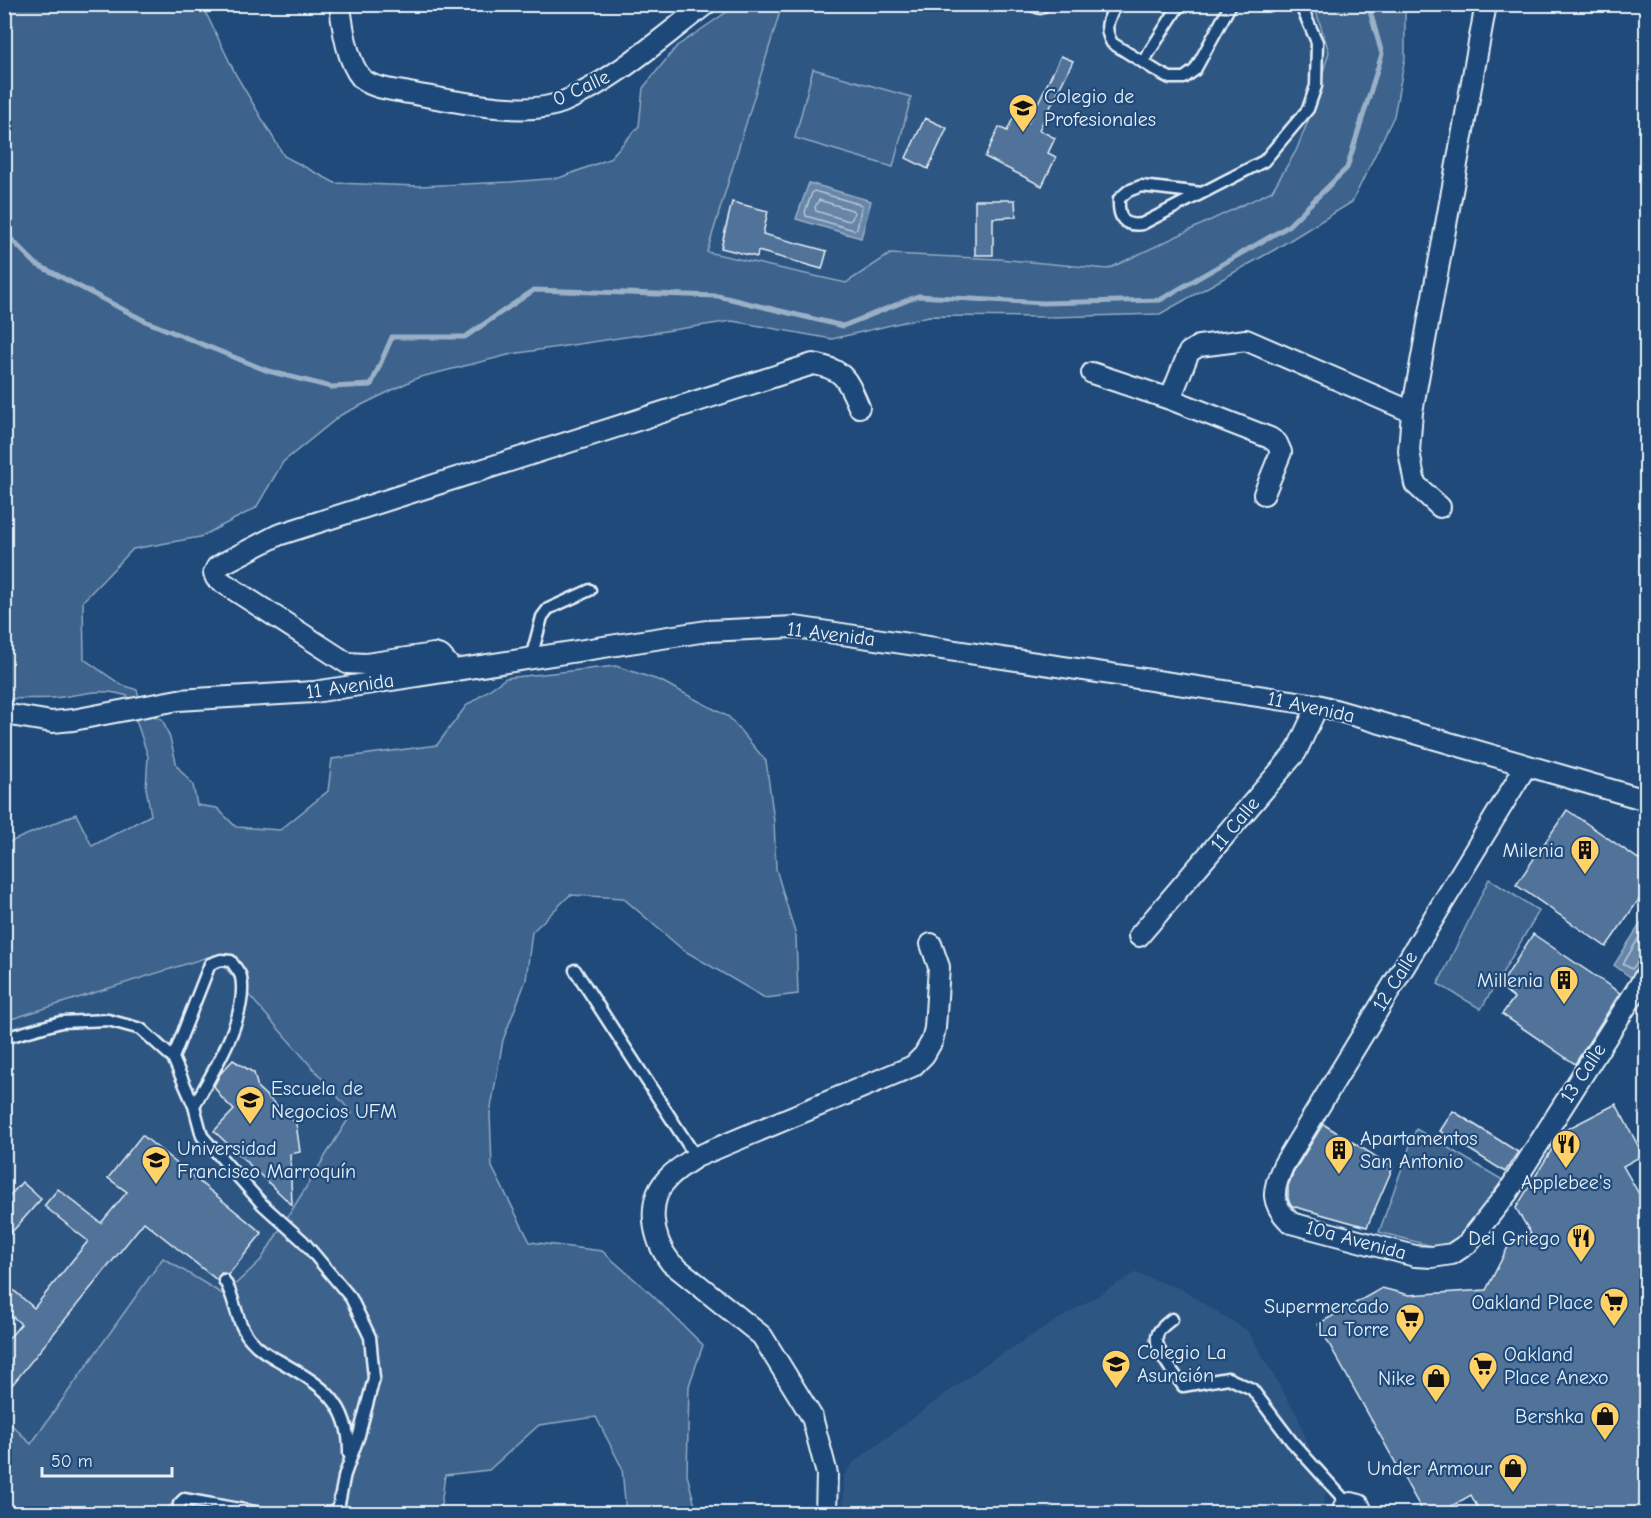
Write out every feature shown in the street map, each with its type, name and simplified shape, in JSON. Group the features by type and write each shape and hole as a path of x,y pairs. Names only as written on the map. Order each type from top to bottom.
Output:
{"street":[{"name":"0 Calle","path":"340,4 349,56 365,81 418,94 500,108 560,103 588,90 618,71 706,4"},
{"path":"1440,507 1414,484 1409,451 1412,412 1486,4"},
{"path":"1170,399 1189,352 1199,346 1246,340 1412,412"},
{"path":"454,671 441,656 434,654 366,664 347,663 216,578 214,573 222,564 278,535 813,364 831,367 846,378 859,407"},
{"path":"1092,373 1170,399 1270,438 1277,443 1281,452 1264,494"},
{"name":"11 Avenida","path":"4,714 52,722 73,720 178,700 314,692 707,631 795,627 1318,705 1647,800"},
{"name":"11 Calle","path":"1139,936 1296,752 1318,705"},
{"name":"12 Calle","path":"1274,1199 1275,1184 1283,1166 1526,766"},
{"path":"826,1514 826,1474 812,1417 762,1336 671,1263 659,1245 654,1222 657,1198 669,1177 696,1156 913,1066 924,1055 932,1041 935,1028 938,959 931,944"},
{"name":"13 Calle","path":"1452,1254 1467,1244 1508,1192 1647,975"},
{"name":"10a Avenida","path":"1274,1199 1280,1212 1291,1223 1415,1256 1432,1257 1452,1254"}],"lane":[{"path":"1029,4 1040,8 1046,4"},
{"path":"1117,4 1109,18 1107,34 1112,43 1170,78 1184,78 1195,70 1231,4"},
{"path":"1143,62 1180,4"},
{"path":"1202,193 1141,186 1128,191 1119,199 1118,210 1124,221 1132,226 1142,224 1264,161 1308,109 1316,86 1317,42 1300,4"},
{"path":"531,658 539,625 548,609 590,590"},
{"path":"173,1058 210,964 221,960 231,961 241,976 240,1008 227,1046 194,1106"},
{"path":"575,970 696,1156"},
{"path":"4,1038 61,1022 108,1020 141,1029 173,1058 194,1106 202,1136 263,1205 303,1241 351,1298 370,1337 374,1378 359,1435 344,1477"},
{"path":"224,1280 248,1337 267,1354 316,1382 338,1407 343,1417 349,1441 349,1453 337,1514"},
{"path":"1172,1319 1158,1331 1157,1347 1183,1386 1228,1378 1252,1389 1292,1442 1351,1510"},
{"path":"178,1514 179,1504 184,1499 267,1514"}],"shaded area":[{"path":"5,5 202,5 236,75 284,156 335,183 419,186 559,178 609,159 639,126 643,88 677,46 737,5 782,5 707,252 846,283 890,254 999,259 1108,269 1272,191 1296,151 1310,116 1329,52 1314,5 1405,5 1405,58 1394,116 1352,202 1274,250 1160,314 1051,317 929,316 832,339 732,321 512,354 417,378 341,415 283,462 256,508 200,537 133,549 83,601 84,659 120,684 137,690 144,713 162,719 170,738 177,766 193,785 197,805 217,808 236,827 280,830 328,791 332,759 437,745 466,706 506,678 616,666 661,681 729,717 766,761 774,821 776,869 796,936 798,994 765,998 683,950 623,898 570,895 532,932 526,980 503,1040 490,1113 492,1167 530,1242 602,1251 650,1293 703,1345 689,1386 687,1475 697,1513 626,1513 622,1468 596,1417 539,1425 489,1470 445,1475 440,1513 225,1513 185,1493 161,1513 5,1513 4,1417 31,1444 163,1258 224,1295 261,1260 352,1113 214,955 5,1021 5,844 76,814 92,846 151,815 146,788 148,756 128,696 98,692 53,698 5,699"},
{"name":"Colegio de Profesionales","path":"782,5 1314,5 1329,51 1310,116 1296,151 1272,191 1108,269 999,259 890,254 847,283 707,253"},
{"path":"813,69 911,97 893,167 795,138"},
{"path":"1489,879 1539,911 1481,1009 1438,984"},
{"name":"Universidad Francisco Marroquín","path":"214,955 352,1113 261,1260 224,1295 163,1258 31,1444 5,1417 5,1021"},
{"path":"1416,1129 1511,1185 1466,1241 1435,1247 1379,1232"},
{"name":"Colegio La Asunción","path":"1135,1273 1181,1289 1248,1331 1298,1417 1326,1493 1321,1514 843,1514 844,1475 854,1462 987,1363"}],"water":[{"path":"809,183 871,201 861,238 796,219"},
{"path":"1646,915 1646,959 1633,979 1614,965"}],"building":[{"path":"1061,56 1073,61 1039,130 1055,138 1048,153 1056,157 1042,186 985,157 999,127 1007,131 1014,116 1028,123"},
{"path":"925,118 947,128 928,169 906,158"},
{"path":"975,200 1015,200 1016,217 993,218 993,255 975,255"},
{"path":"732,202 768,211 763,234 827,251 822,269 758,251 757,257 721,248"},
{"name":"Milenia","path":"1567,810 1647,865 1647,888 1606,947 1516,885"},
{"name":"Millenia","path":"1533,934 1620,993 1575,1064 1502,1014 1514,998 1500,986"},
{"name":"Escuela de Negocios UFM","path":"233,1060 254,1073 258,1088 296,1123 300,1152 290,1154 292,1205 214,1131 234,1110 214,1086 220,1074"},
{"name":"Oakland Place Anexo","path":"1616,1104 1643,1155 1623,1166 1647,1208 1647,1514 1481,1514 1471,1495 1438,1514 1424,1514 1318,1324 1382,1288 1409,1295 1486,1290 1508,1247 1531,1234 1516,1208 1563,1131"},
{"path":"1453,1111 1518,1152 1505,1172 1440,1131"},
{"name":"Apartamentos San Antonio","path":"1323,1124 1393,1167 1367,1227 1292,1206 1288,1199 1288,1186 1294,1171"},
{"path":"142,1135 262,1233 229,1274 221,1273 217,1280 144,1222 4,1395 4,1344 21,1324 4,1309 4,1282 34,1308 88,1241 44,1206 58,1189 101,1223 127,1192 108,1178"},
{"path":"22,1182 41,1199 4,1241 4,1202"}],"waterway":[{"path":"4,232 36,264 145,321 268,371 331,387 371,385 392,337 465,337 534,290 718,296 843,326 918,296 1043,303 1160,300 1287,227 1347,168 1382,54 1368,4"}],"place":[{"name":"Colegio de Profesionales","path":"1023,134"},
{"name":"Milenia","path":"1585,876"},
{"name":"Millenia","path":"1564,1006"},
{"name":"Escuela de Negocios UFM","path":"250,1126"},
{"name":"Applebee's","path":"1566,1170"},
{"name":"Apartamentos San Antonio","path":"1339,1176"},
{"name":"Universidad Francisco Marroquín","path":"156,1186"},
{"name":"Del Griego","path":"1581,1264"},
{"name":"Oakland Place","path":"1614,1328"},
{"name":"Supermercado La Torre","path":"1410,1344"},
{"name":"Colegio La Asunción","path":"1116,1390"},
{"name":"Oakland Place Anexo","path":"1483,1392"},
{"name":"Nike","path":"1436,1404"},
{"name":"Bershka","path":"1605,1442"},
{"name":"Under Armour","path":"1513,1494"}]}
